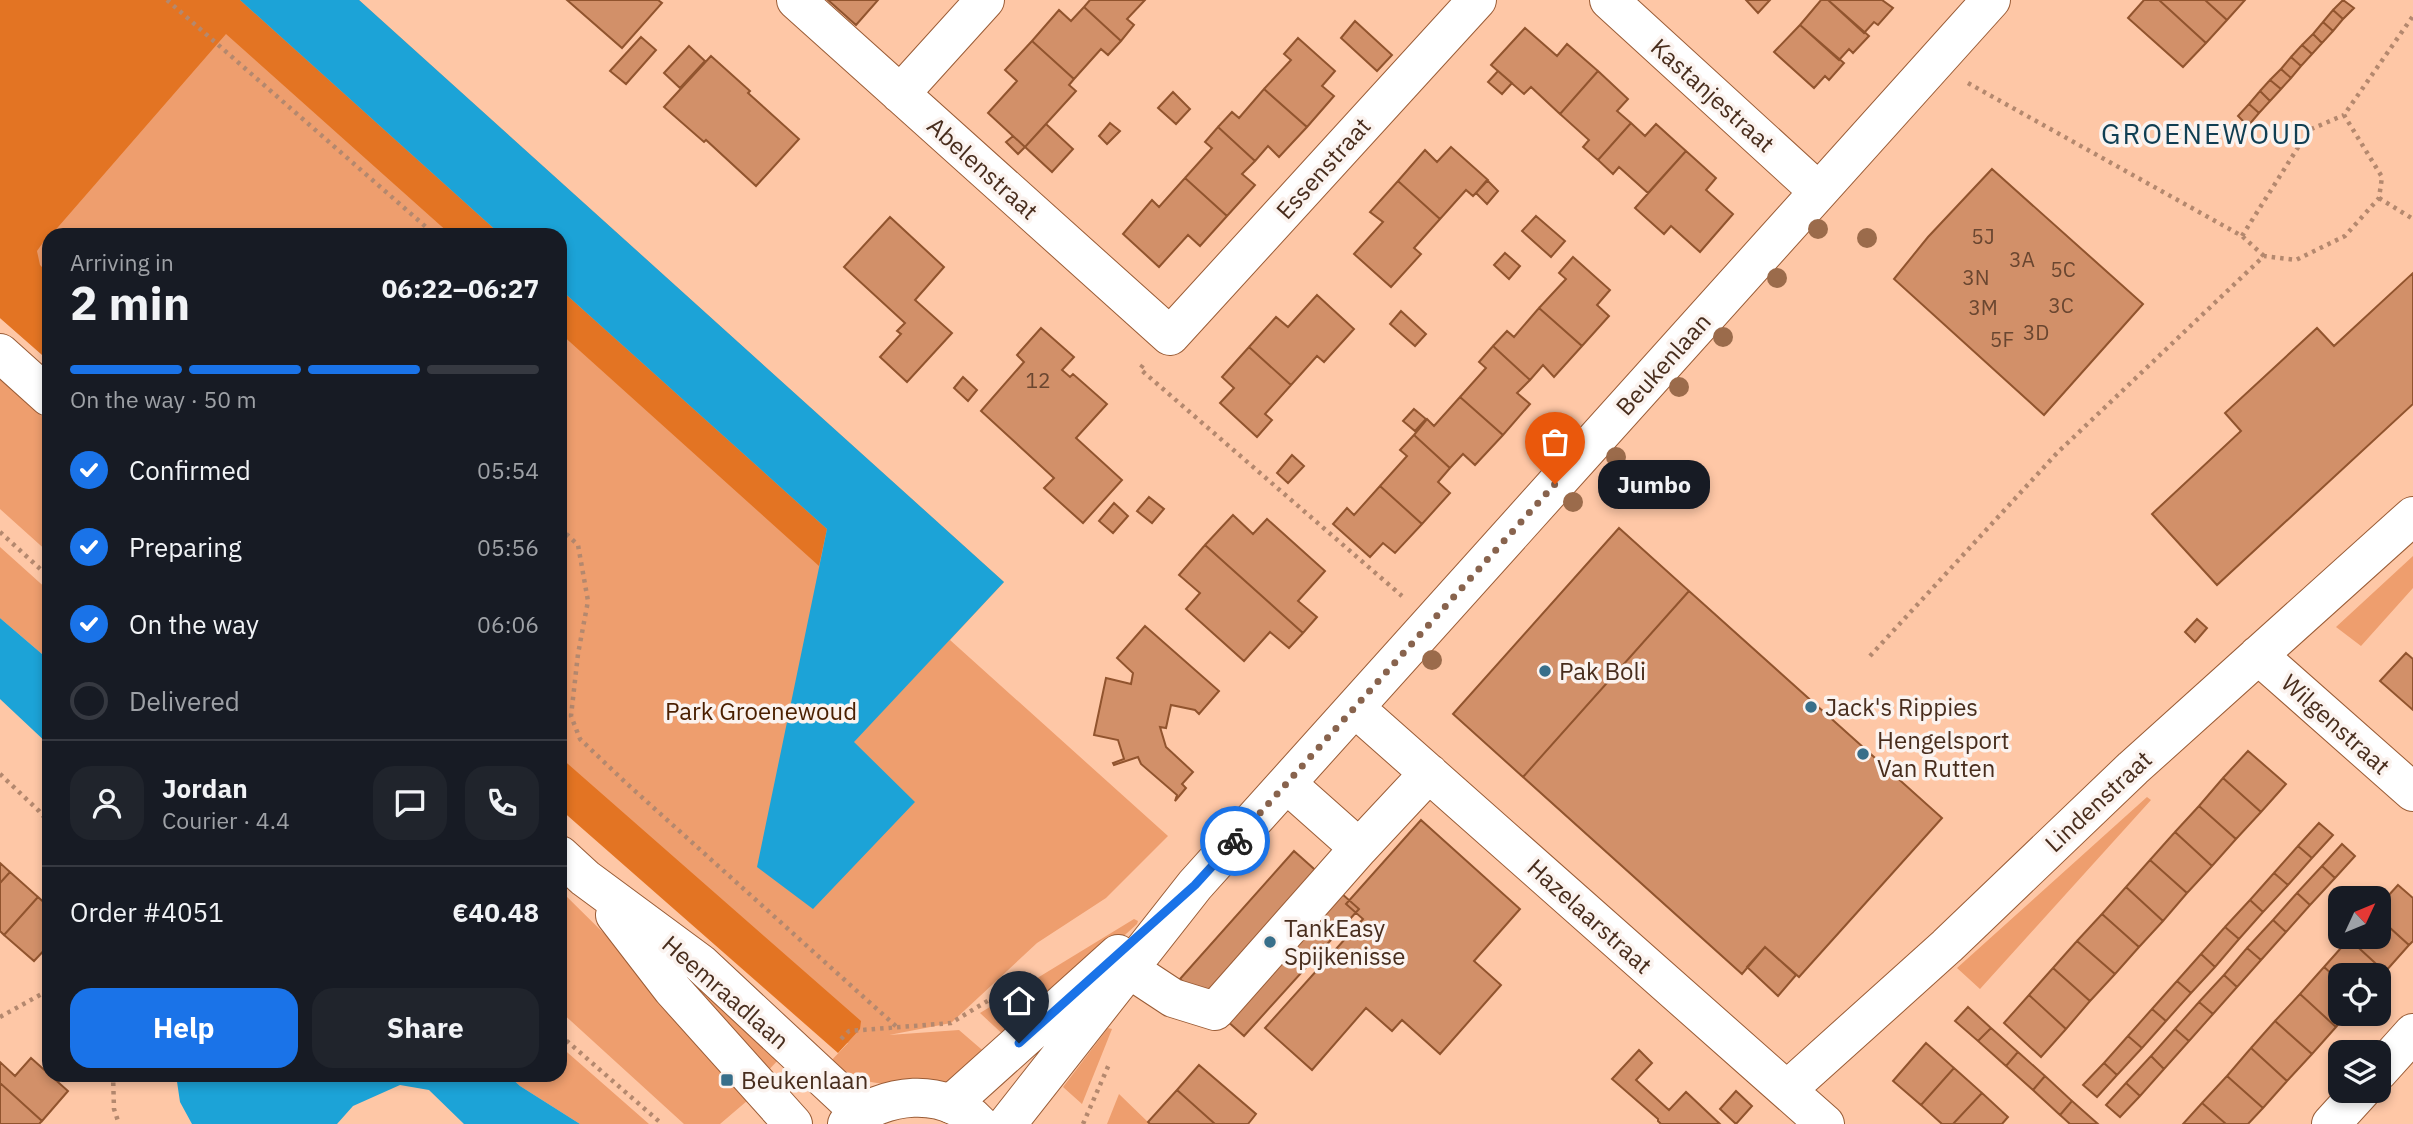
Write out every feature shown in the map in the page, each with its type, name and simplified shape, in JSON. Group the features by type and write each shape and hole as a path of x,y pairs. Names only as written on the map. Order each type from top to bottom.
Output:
{"street":[{"name":"Abelenstraat","path":"796,0 1170,336"},
{"path":"900,94 985,0"},
{"name":"Essenstraat","path":"1170,336 1477,0"},
{"name":"Kastanjestraat","path":"1609,0 1818,191"},
{"name":"Beukenlaan","path":"965,1114 1195,885 1991,0"},
{"path":"0,353 42,391"},
{"name":"Lindenstraat","path":"1787,1090 1947,946 2061,835 2413,516"},
{"name":"Wilgenstraat","path":"2258,655 2413,792"},
{"name":"Hazelaarstraat","path":"1355,708 1825,1124"},
{"path":"1129,969 1173,999 1215,1011 1429,773"},
{"path":"1287,783 1359,848"},
{"name":"Heemraadlaan","path":"573,867 700,963 813,1070 854,1118"},
{"name":"Heemraadlaan","path":"573,867 672,989 793,1124"},
{"name":"Beukenlaan","path":"1007,1124 1195,885"},
{"path":"2391,1058 2413,1033"},
{"path":"854,1118 882,1102 904,1097 928,1098 965,1114"},
{"path":"2331,1124 2350,1103"}],"path":[{"path":"167,0 427,228"},
{"path":"2242,236 2309,130 2344,115 2413,16"},
{"path":"1933,64 2242,236 2264,256 2296,260 2346,236 2379,198 2382,177 2344,115"},
{"path":"2379,198 2413,219"},
{"path":"1870,656 2057,453 2264,256"},
{"path":"1170,336 1140,369 1431,621"},
{"path":"0,532 42,571"},
{"path":"567,535 578,545 588,601 578,654 571,716 580,738 625,782 898,1028"},
{"path":"0,774 42,814"},
{"path":"813,1070 849,1031 951,1023 1035,972"},
{"path":"0,1017 42,994"},
{"path":"567,1040 662,1124"},
{"path":"113,1082 114,1109 118,1124"}],"green space":[{"name":"Park Groenewoud","path":"0,0 359,0 1004,582 950,640 1168,836 1106,898 1037,943 951,1023 889,1035 959,1030 988,1055 966,1073 940,1084 907,1085 883,1084 850,1075 829,1063 848,1043 839,1044 567,811 567,228 42,228 42,355 0,318"},
{"path":"0,377 42,416 42,547 0,509"},
{"path":"0,547 42,585 42,654 0,618"},
{"path":"2413,556 2413,588 2361,646 2336,627"},
{"path":"2147,797 2151,800 1980,989 1957,968"},
{"path":"567,897 641,970 754,1095 720,1124 684,1124 567,1017"},
{"path":"1134,919 1138,921 1137,924 1009,1040 980,1013"},
{"path":"679,970 780,1058 764,1075"},
{"path":"1108,1028 1112,1029 1082,1104 1063,1087"},
{"path":"567,1052 649,1124 580,1124 516,1082 567,1082"},
{"path":"1119,1094 1150,1124 1107,1124"}],"shaded area":[{"path":"0,0 240,0 493,228 443,228 226,34 57,228 42,228 42,244 37,251 42,267 42,355 0,318"},
{"path":"567,295 827,529 819,566 567,339"},
{"path":"567,763 861,1021 860,1029 838,1053 567,815"}],"water":[{"path":"240,0 359,0 1004,582 854,742 915,802 813,909 757,867 827,529 567,295 567,228 493,228"},
{"path":"0,618 42,654 42,738 0,699"},
{"path":"177,1082 516,1082 580,1124 464,1124 429,1090 400,1085 353,1106 337,1124 192,1124 180,1102"}],"building":[{"path":"567,0 658,0 662,3 622,48"},
{"path":"828,0 878,0 856,25"},
{"path":"1090,0 1145,0 1127,19 1134,25 1121,41 1084,7"},
{"path":"1746,0 1770,0 1758,13"},
{"path":"1821,0 1828,0 1869,36 1853,53 1849,49 1839,60 1800,25"},
{"path":"1828,0 1882,0 1893,8 1878,25 1874,22 1864,33"},
{"path":"2144,0 2159,0 2206,43 2183,67 2128,18"},
{"path":"2159,0 2205,0 2227,20 2206,43"},
{"path":"2205,0 2245,0 2227,20"},
{"path":"2343,0 2354,8 2343,19 2333,10"},
{"path":"1084,7 1121,41 1108,55 1101,49 1074,79 1032,41 1059,10 1071,21"},
{"path":"2333,10 2343,19 2333,31 2323,22"},
{"path":"1355,21 1392,55 1377,71 1341,38"},
{"path":"2323,22 2333,31 2322,43 2313,34"},
{"path":"1800,25 1844,63 1829,80 1825,76 1814,88 1774,52"},
{"path":"1525,28 1557,56 1567,44 1598,71 1560,114 1531,87 1524,94 1491,65"},
{"path":"2313,34 2322,43 2312,54 2302,45"},
{"path":"641,37 656,50 626,84 610,71"},
{"path":"1298,38 1335,71 1322,86 1334,96 1307,127 1264,89 1291,60 1284,54"},
{"path":"1032,41 1074,79 1069,85 1076,91 1025,147 988,113 1017,81 1005,70"},
{"path":"2302,45 2312,54 2301,66 2291,57"},
{"path":"689,46 705,61 680,88 664,73"},
{"path":"711,56 799,139 756,186 706,140 704,142 664,107"},
{"path":"2291,57 2301,66 2291,78 2281,69"},
{"path":"2281,69 2291,78 2281,89 2270,80"},
{"path":"1498,71 1512,83 1502,94 1488,82"},
{"path":"1598,71 1628,99 1617,111 1631,123 1598,160 1583,147 1589,140 1560,114"},
{"path":"2270,80 2281,89 2270,101 2260,91"},
{"path":"1264,89 1307,127 1279,157 1268,146 1255,161 1218,127 1232,112 1239,118"},
{"path":"2260,91 2270,101 2259,113 2249,104"},
{"path":"1173,92 1190,109 1176,124 1158,108"},
{"path":"2249,104 2259,113 2248,126 2238,116"},
{"path":"1110,123 1120,131 1107,144 1099,136"},
{"path":"1631,123 1645,136 1656,124 1686,151 1648,193 1619,167 1613,174 1598,160"},
{"path":"1046,124 1073,149 1052,172 1025,147"},
{"path":"1218,127 1255,161 1242,174 1255,185 1227,216 1185,178 1212,148 1205,142"},
{"path":"1013,136 1025,147 1018,154 1006,142"},
{"path":"1451,147 1488,180 1473,196 1466,190 1440,219 1398,181 1425,150 1437,162"},
{"path":"1686,151 1716,178 1706,190 1733,214 1700,252 1671,226 1664,234 1635,208"},
{"path":"1992,169 2143,304 2044,415 1894,279 1928,237"},
{"path":"1185,178 1227,216 1200,246 1188,235 1159,267 1123,234 1152,200 1159,207"},
{"path":"1487,180 1498,191 1487,204 1476,193"},
{"path":"1398,181 1440,219 1414,248 1421,254 1391,287 1354,254 1383,222 1370,212"},
{"path":"1536,216 1565,241 1551,257 1522,231"},
{"path":"890,217 944,267 915,300 952,333 907,382 880,357 901,334 897,331 905,323 844,267"},
{"path":"1505,253 1520,266 1509,279 1494,265"},
{"path":"1573,257 1610,290 1597,305 1609,316 1582,346 1539,308 1566,279 1559,273"},
{"path":"2413,273 2413,404 2217,585 2152,514 2241,431 2225,413 2317,328 2334,346"},
{"path":"1317,295 1354,329 1324,362 1317,356 1291,385 1249,347 1276,317 1288,327"},
{"path":"1539,308 1582,346 1554,377 1543,365 1530,380 1493,346 1507,331 1514,337"},
{"path":"1401,311 1426,334 1415,346 1390,324"},
{"path":"1041,328 1074,357 1062,370 1070,377 1073,374 1107,404 1076,438 1122,480 1083,523 1044,488 1054,478 981,411 1024,362 1017,355"},
{"path":"1493,346 1530,380 1517,393 1530,404 1503,435 1460,397 1486,368 1479,362"},
{"path":"1249,347 1291,385 1265,414 1272,420 1257,437 1220,403 1234,388 1222,377"},
{"path":"963,377 977,390 968,401 954,388"},
{"path":"1460,397 1503,435 1475,465 1463,454 1450,468 1414,435 1427,419 1434,426"},
{"path":"1414,409 1426,419 1415,431 1403,421"},
{"path":"1414,435 1450,468 1438,482 1450,493 1422,524 1380,486 1407,456 1400,450"},
{"path":"1292,455 1304,466 1288,483 1277,473"},
{"path":"1380,486 1422,524 1395,553 1383,543 1370,557 1333,524 1347,508 1354,515"},
{"path":"1149,497 1164,509 1152,523 1137,511"},
{"path":"1114,503 1128,516 1113,533 1099,521"},
{"path":"1233,515 1253,534 1267,519 1325,571 1298,601 1317,617 1303,633 1205,545"},
{"path":"1619,528 1689,591 1523,777 1453,714"},
{"path":"1205,545 1303,633 1289,648 1270,632 1244,661 1186,609 1200,593 1179,575"},
{"path":"1689,591 1942,818 1799,977 1765,947 1742,974 1523,777"},
{"path":"2197,619 2207,628 2195,642 2185,632"},
{"path":"1145,626 1219,691 1199,714 1195,710 1171,705 1166,728 1160,727 1166,747 1193,772 1182,784 1186,788 1175,801 1177,795 1141,764 1138,757 1114,765 1113,763 1124,759 1118,740 1094,735 1106,678 1131,684 1133,673 1117,658"},
{"path":"2406,653 2413,659 2413,710 2380,681"},
{"path":"2248,751 2286,784 2261,812 2223,778"},
{"path":"2223,778 2261,812 2236,839 2199,806"},
{"path":"2199,806 2236,839 2212,866 2175,832"},
{"path":"1421,820 1520,909 1474,961 1501,985 1440,1054 1402,1020 1392,1031 1366,1008 1312,1070 1265,1028 1363,919 1346,904"},
{"path":"2319,823 2333,835 2312,858 2298,846"},
{"path":"2175,832 2212,866 2187,893 2150,860"},
{"path":"2342,844 2355,856 2335,878 2322,866"},
{"path":"2298,846 2312,858 2288,885 2274,873"},
{"path":"1294,851 1359,909 1244,1036 1180,979"},
{"path":"2150,860 2187,893 2163,921 2126,887"},
{"path":"0,863 10,872 0,883"},
{"path":"2322,866 2335,878 2310,905 2297,893"},
{"path":"10,872 38,897 4,935 0,931 0,883"},
{"path":"2274,873 2288,885 2263,912 2250,900"},
{"path":"2398,885 2413,898 2413,941 2409,945 2391,929 2391,893"},
{"path":"2126,887 2163,921 2139,947 2102,914"},
{"path":"2297,893 2310,905 2286,932 2273,920"},
{"path":"38,897 42,901 42,952 34,961 4,935"},
{"path":"2250,900 2263,912 2239,939 2225,927"},
{"path":"2102,914 2139,947 2115,974 2077,941"},
{"path":"2273,920 2286,932 2261,960 2247,948"},
{"path":"2225,927 2239,939 2215,967 2201,954"},
{"path":"2391,929 2409,945 2391,965 2391,963 2375,963 2360,949 2391,949"},
{"path":"2077,941 2115,974 2090,1001 2053,968"},
{"path":"1765,947 1796,975 1778,996 1747,967"},
{"path":"2247,948 2261,960 2237,987 2224,975"},
{"path":"2340,949 2360,949 2375,963 2328,963 2328,970 2324,967"},
{"path":"2201,954 2215,967 2191,993 2177,981"},
{"path":"2324,967 2328,970 2328,1020 2300,994"},
{"path":"2053,968 2090,1001 2066,1029 2029,995"},
{"path":"2224,975 2237,987 2213,1014 2199,1002"},
{"path":"2177,981 2191,993 2166,1021 2152,1009"},
{"path":"2300,994 2328,1020 2328,1026 2336,1027 2312,1054 2275,1021"},
{"path":"2029,995 2066,1029 2041,1057 2004,1023"},
{"path":"2199,1002 2213,1014 2189,1041 2175,1029"},
{"path":"1968,1007 1991,1028 1978,1041 1955,1021"},
{"path":"2152,1009 2166,1021 2142,1048 2128,1036"},
{"path":"2275,1021 2312,1054 2287,1081 2251,1048"},
{"path":"1991,1028 2018,1052 2006,1066 1978,1041"},
{"path":"2175,1029 2189,1041 2164,1069 2151,1056"},
{"path":"2128,1036 2142,1048 2117,1075 2104,1063"},
{"path":"1926,1043 1954,1068 1921,1105 1893,1081"},
{"path":"2251,1048 2287,1081 2263,1108 2227,1076"},
{"path":"1639,1050 1652,1063 1636,1080 1669,1110 1686,1092 1720,1124 1661,1124 1612,1079"},
{"path":"2018,1052 2045,1076 2033,1090 2006,1066"},
{"path":"2151,1056 2164,1069 2140,1096 2126,1083"},
{"path":"31,1058 42,1068 42,1082 58,1082 68,1091 42,1121 0,1083 0,1062 15,1076"},
{"path":"2104,1063 2117,1075 2097,1097 2083,1085"},
{"path":"1199,1065 1256,1114 1248,1124 1215,1124 1177,1090"},
{"path":"1954,1068 1982,1093 1953,1124 1942,1124 1921,1105"},
{"path":"2045,1076 2072,1101 2060,1115 2033,1090"},
{"path":"2227,1076 2263,1108 2248,1124 2226,1124 2202,1103"},
{"path":"0,1083 42,1121 39,1124 0,1124"},
{"path":"2126,1083 2140,1096 2120,1117 2106,1105"},
{"path":"1177,1090 1215,1124 1150,1124 1148,1122"},
{"path":"1736,1091 1752,1106 1736,1124 1720,1109"},
{"path":"1982,1093 2008,1117 2002,1124 1953,1124"},
{"path":"2072,1101 2098,1124 2070,1124 2060,1115"},
{"path":"2202,1103 2226,1124 2183,1124"}],"way so far":[{"path":"1235,841 1555,484"}],"place":[{"name":"Jumbo","path":"1555,484"},
{"name":"Pak Boli","path":"1545,671"},
{"name":"Jack's Rippies","path":"1811,707"},
{"name":"Hengelsport Van Rutten","path":"1863,754"},
{"name":"TankEasy Spijkenisse","path":"1270,942"},
{"name":"Beukenlaan","path":"727,1080"}],"district":[{"name":"GROENEWOUD","path":"2207,133"}],"route":[{"path":"1019,1043 1195,885 1235,841"}]}
